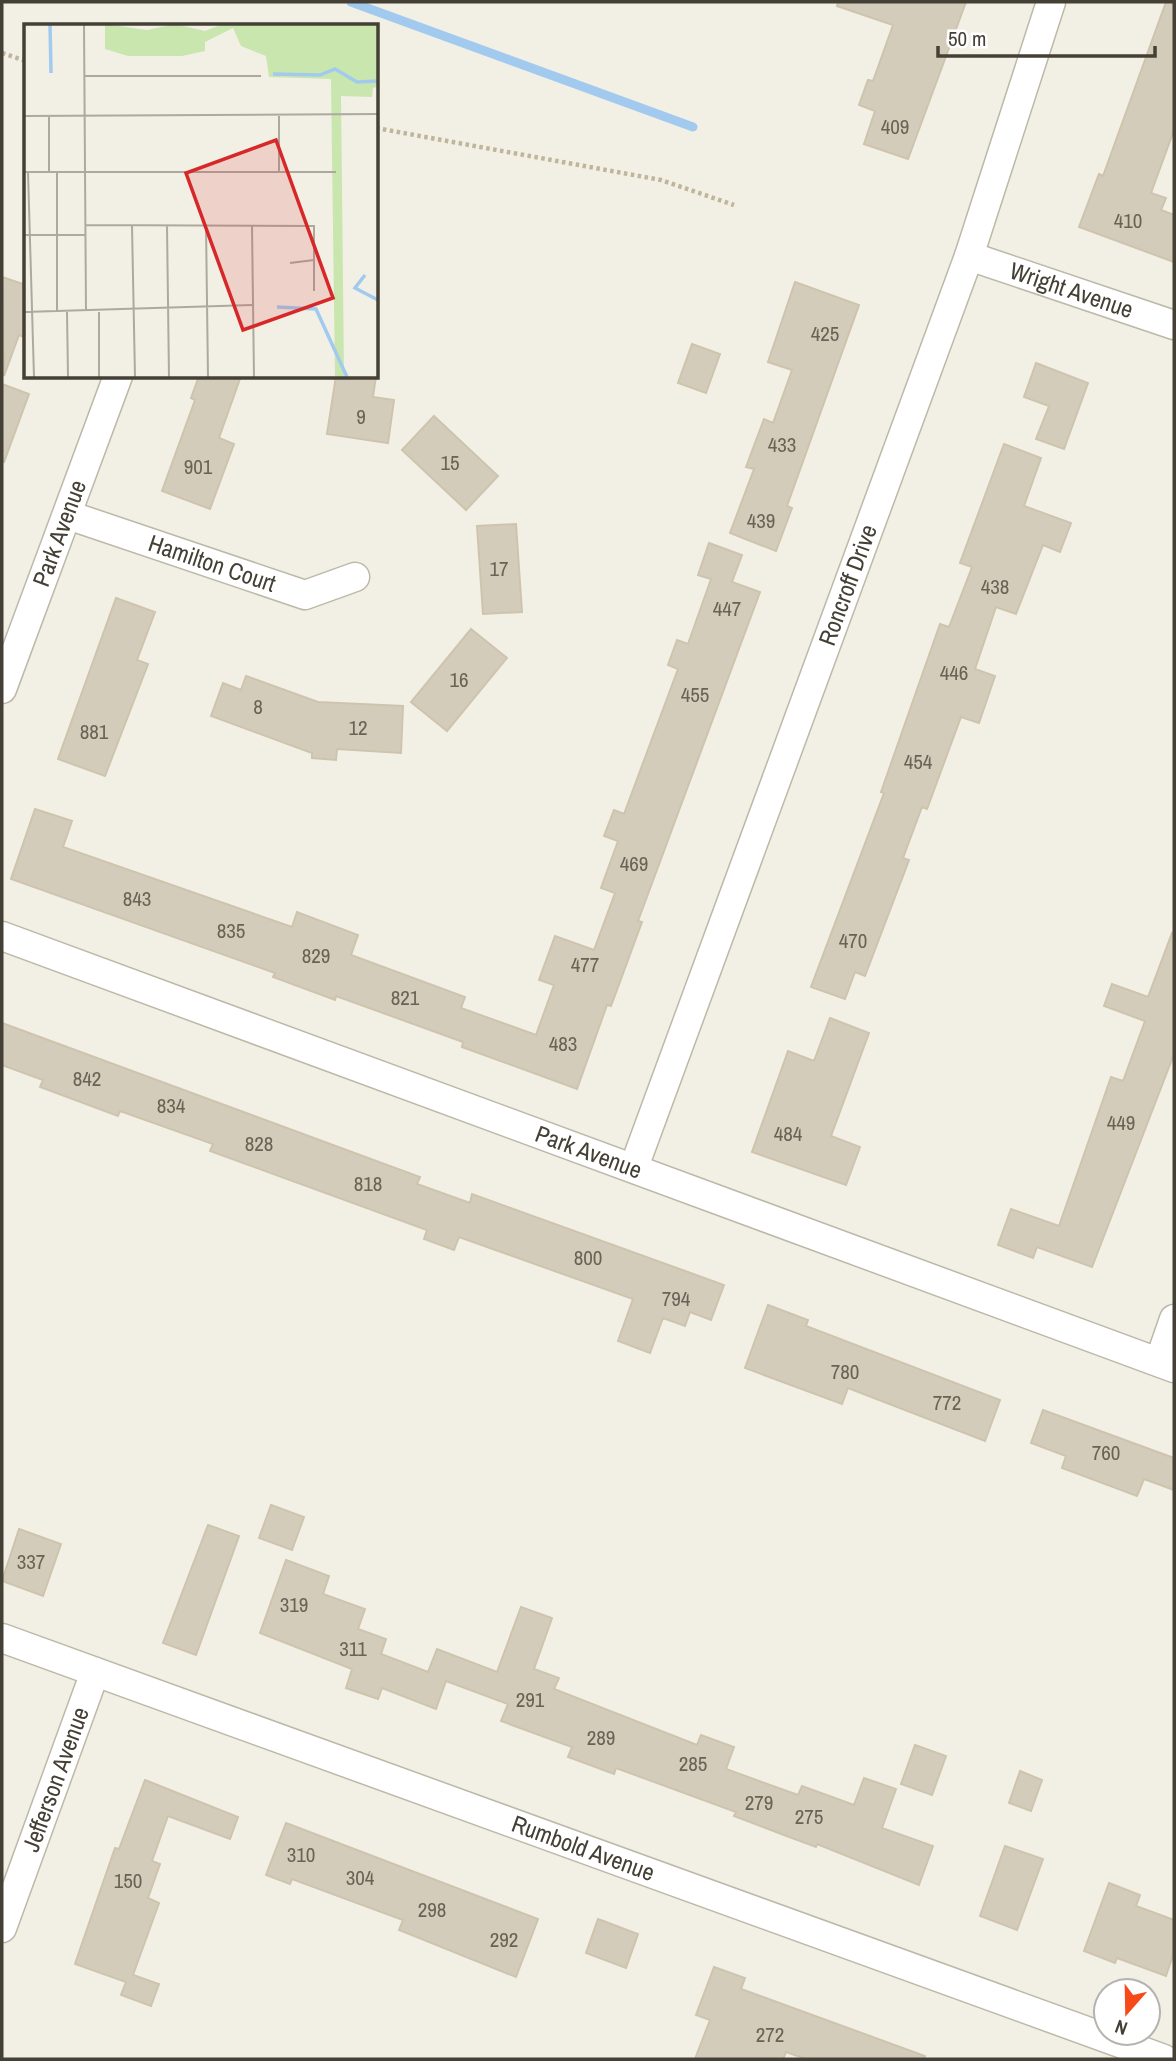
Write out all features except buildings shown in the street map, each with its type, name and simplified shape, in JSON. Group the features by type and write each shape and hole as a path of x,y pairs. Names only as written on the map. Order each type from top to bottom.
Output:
{"street":[{"name":"Roncroff Drive","path":"634,1167 969,256 1051,2"},
{"name":"Wright Avenue","path":"969,256 1174,325"},
{"name":"Park Avenue","path":"2,689 117,378"},
{"name":"Hamilton Court","path":"68,515 305,595 355,577"},
{"name":"Park Avenue","path":"2,936 1167,1365"},
{"path":"1167,1365 1174,1319"},
{"name":"Rumbold Avenue","path":"2,1638 1164,2059"},
{"name":"Jefferson Avenue","path":"2,1928 95,1672"}],"path":[{"path":"2,53 24,60"},
{"path":"378,128 661,180 734,205"}],"waterway":[{"path":"351,2 693,127"}]}
